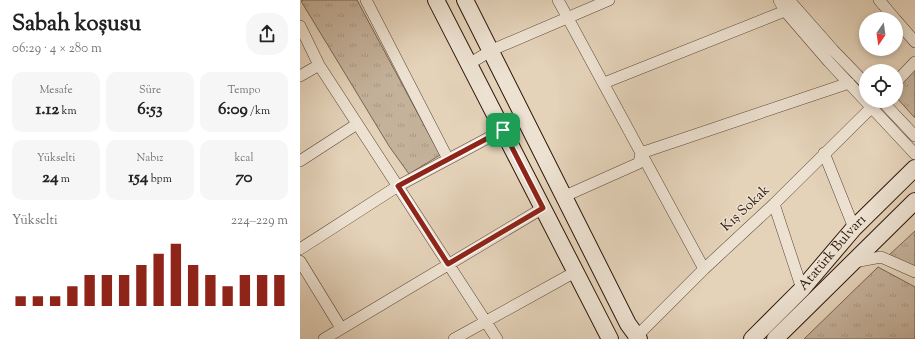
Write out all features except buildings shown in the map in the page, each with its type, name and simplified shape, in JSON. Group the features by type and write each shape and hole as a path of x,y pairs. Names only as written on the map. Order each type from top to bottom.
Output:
{"street":[{"path":"366,0 448,159"},
{"path":"436,0 610,339"},
{"path":"465,0 492,50 636,338"},
{"path":"558,0 566,18 604,83 704,269"},
{"path":"469,64 492,50 609,0"},
{"path":"779,0 785,11 849,83 859,91"},
{"path":"790,0 833,50 859,77"},
{"path":"879,0 889,12"},
{"path":"604,83 785,11"},
{"path":"300,26 319,64 497,339"},
{"path":"903,28 915,42"},
{"path":"903,75 915,62"},
{"path":"300,76 319,64"},
{"path":"641,153 849,83"},
{"name":"Kış Sokak","path":"636,338 704,269 774,204 870,108"},
{"path":"877,108 915,154"},
{"path":"889,108 915,136"},
{"path":"300,161 358,124"},
{"path":"300,249 398,186 503,130"},
{"path":"565,196 640,163 641,153"},
{"path":"824,153 854,228"},
{"name":"Atatürk Bulvarı","path":"752,339 802,289 854,228 915,168"},
{"name":"Atatürk Bulvarı","path":"775,339 915,201"},
{"path":"774,204 802,289"},
{"path":"324,339 543,208"},
{"path":"853,262 881,257 915,272"},
{"path":"300,261 341,328"},
{"path":"454,339 575,272"}],"green space":[{"path":"357,0 440,155 409,174 389,146 301,1"},
{"path":"915,68 915,118 903,105 903,81"},
{"path":"915,231 915,266 888,256"},
{"path":"878,267 915,287 915,339 804,339"}],"route":[{"path":"503,130 543,208 448,264 398,186 503,130"}]}
